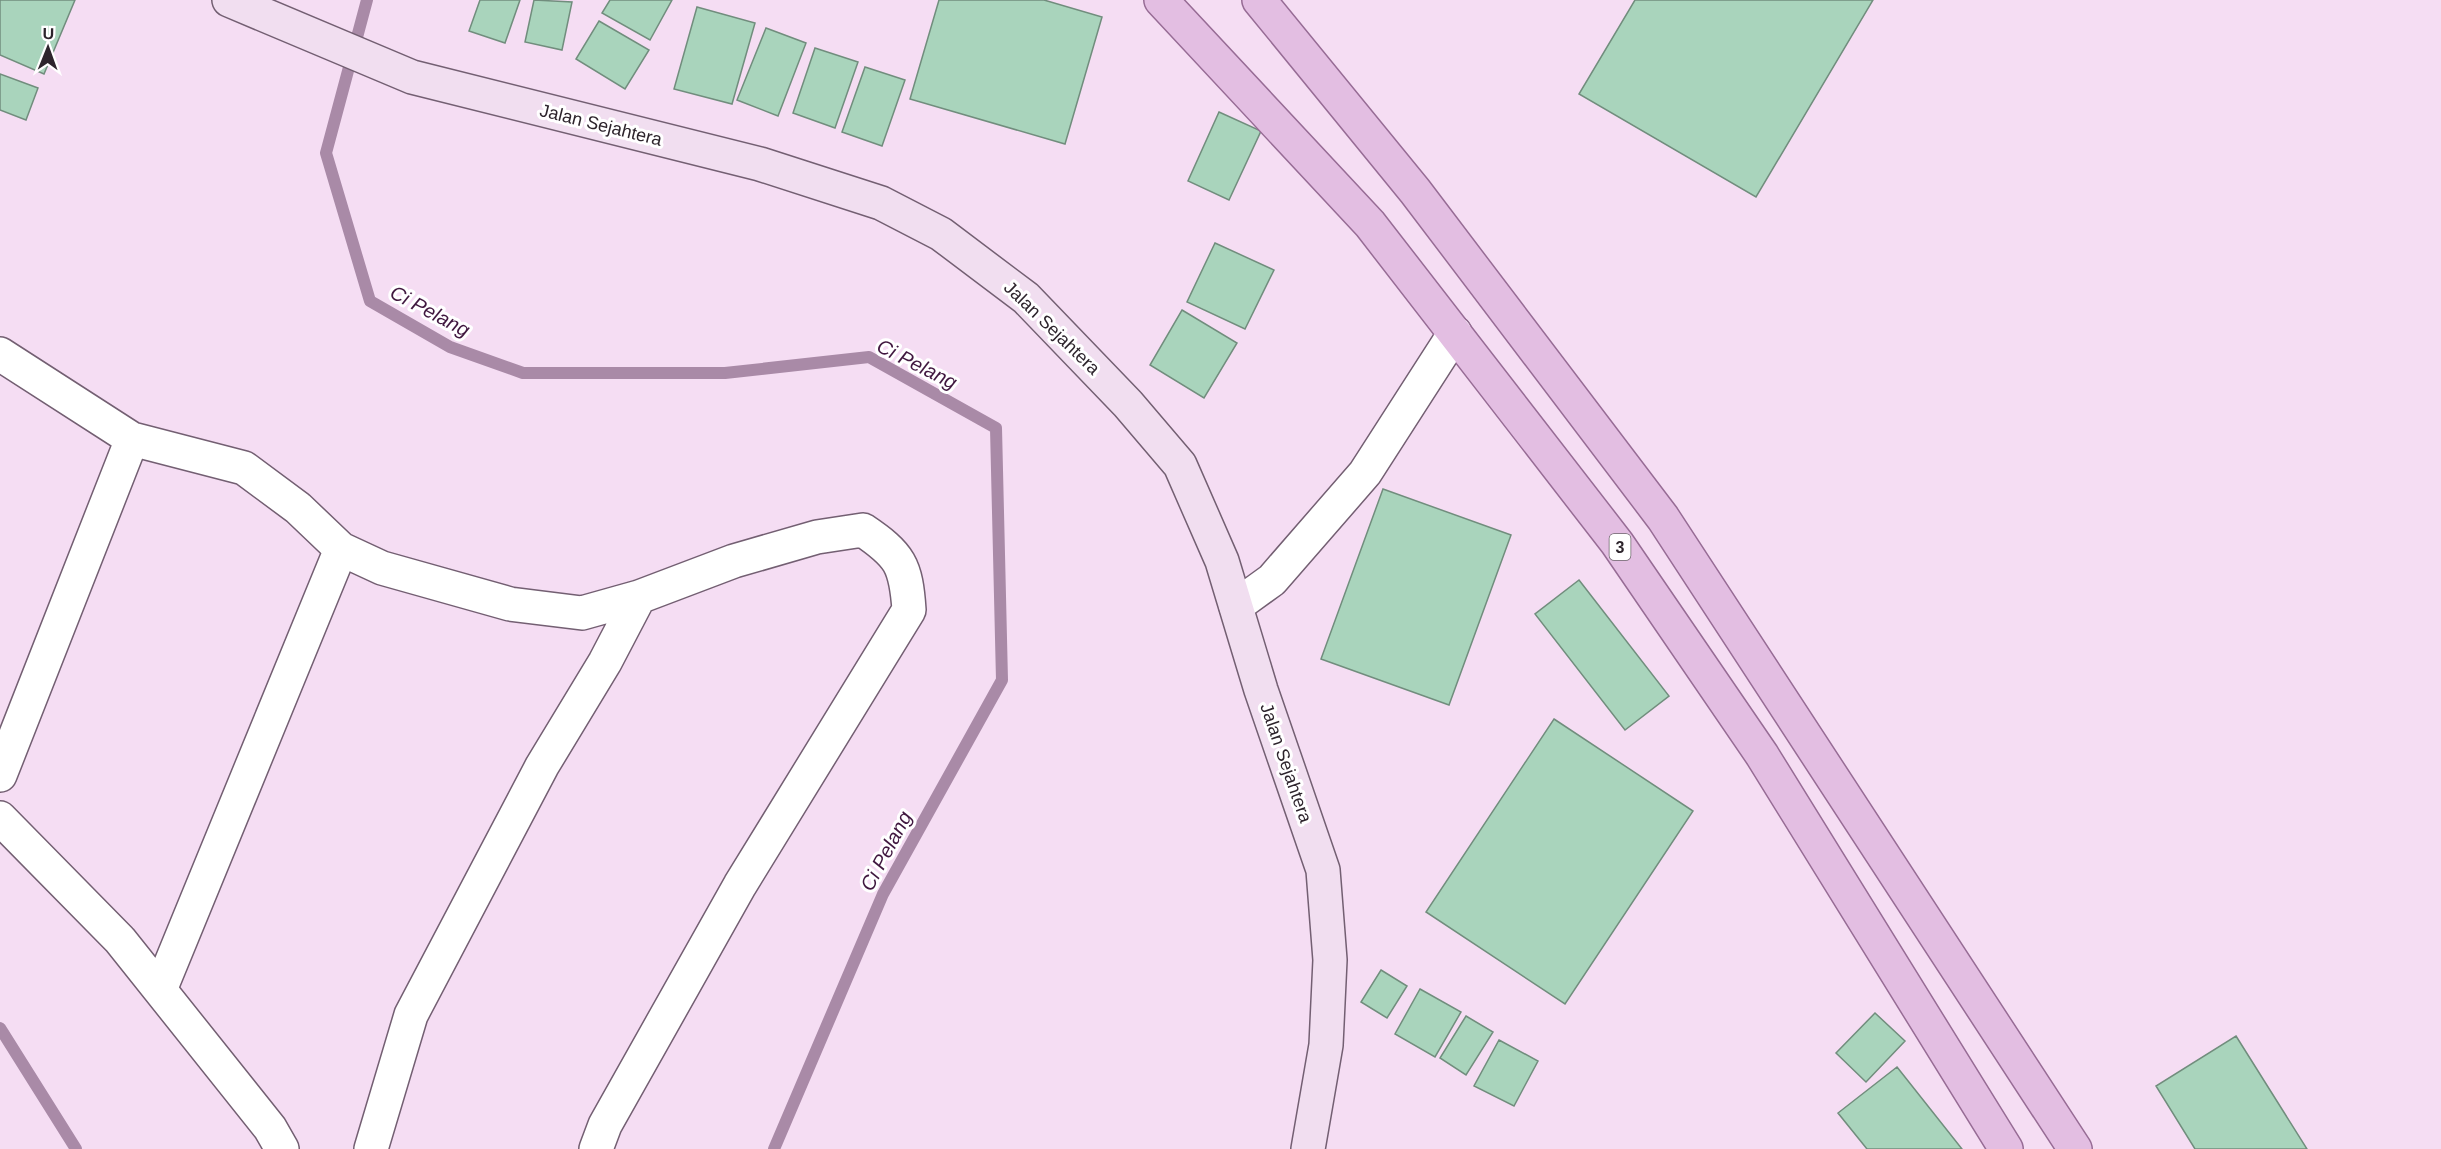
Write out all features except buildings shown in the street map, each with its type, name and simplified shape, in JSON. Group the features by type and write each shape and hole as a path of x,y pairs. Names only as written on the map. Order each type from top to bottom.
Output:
{"main road":[{"name":"3","path":"1161,0 1371,224 1617,543 1762,755 2006,1149"},
{"path":"1259,0 1415,191 1663,518 2075,1149"},
{"path":"1617,543 1663,518"}],"street":[{"name":"Jalan Sejahtera","path":"229,0 412,77 760,164 881,203 941,234 1026,298 1128,404 1180,465 1222,561 1261,690 1323,870 1330,960 1326,1045 1308,1149"},
{"path":"1236,606 1272,580 1365,473 1455,333"},
{"path":"0,354 132,439 244,468 298,508 341,549 382,568 510,604 582,613 639,597 734,561 818,537 862,530 890,548 907,579 909,610 740,885 604,1125 596,1149"},
{"path":"0,776 132,439"},
{"path":"160,990 341,549"},
{"path":"371,1149 411,1015 542,766 605,662 639,597"},
{"path":"0,818 120,940 270,1128 282,1149"}],"waterway":[{"name":"Ci Pelang","path":"367,0 326,153 370,301 450,347 523,373 725,373 869,357 996,428 1002,680 883,894 774,1149"},
{"path":"0,1028 76,1149"}]}
